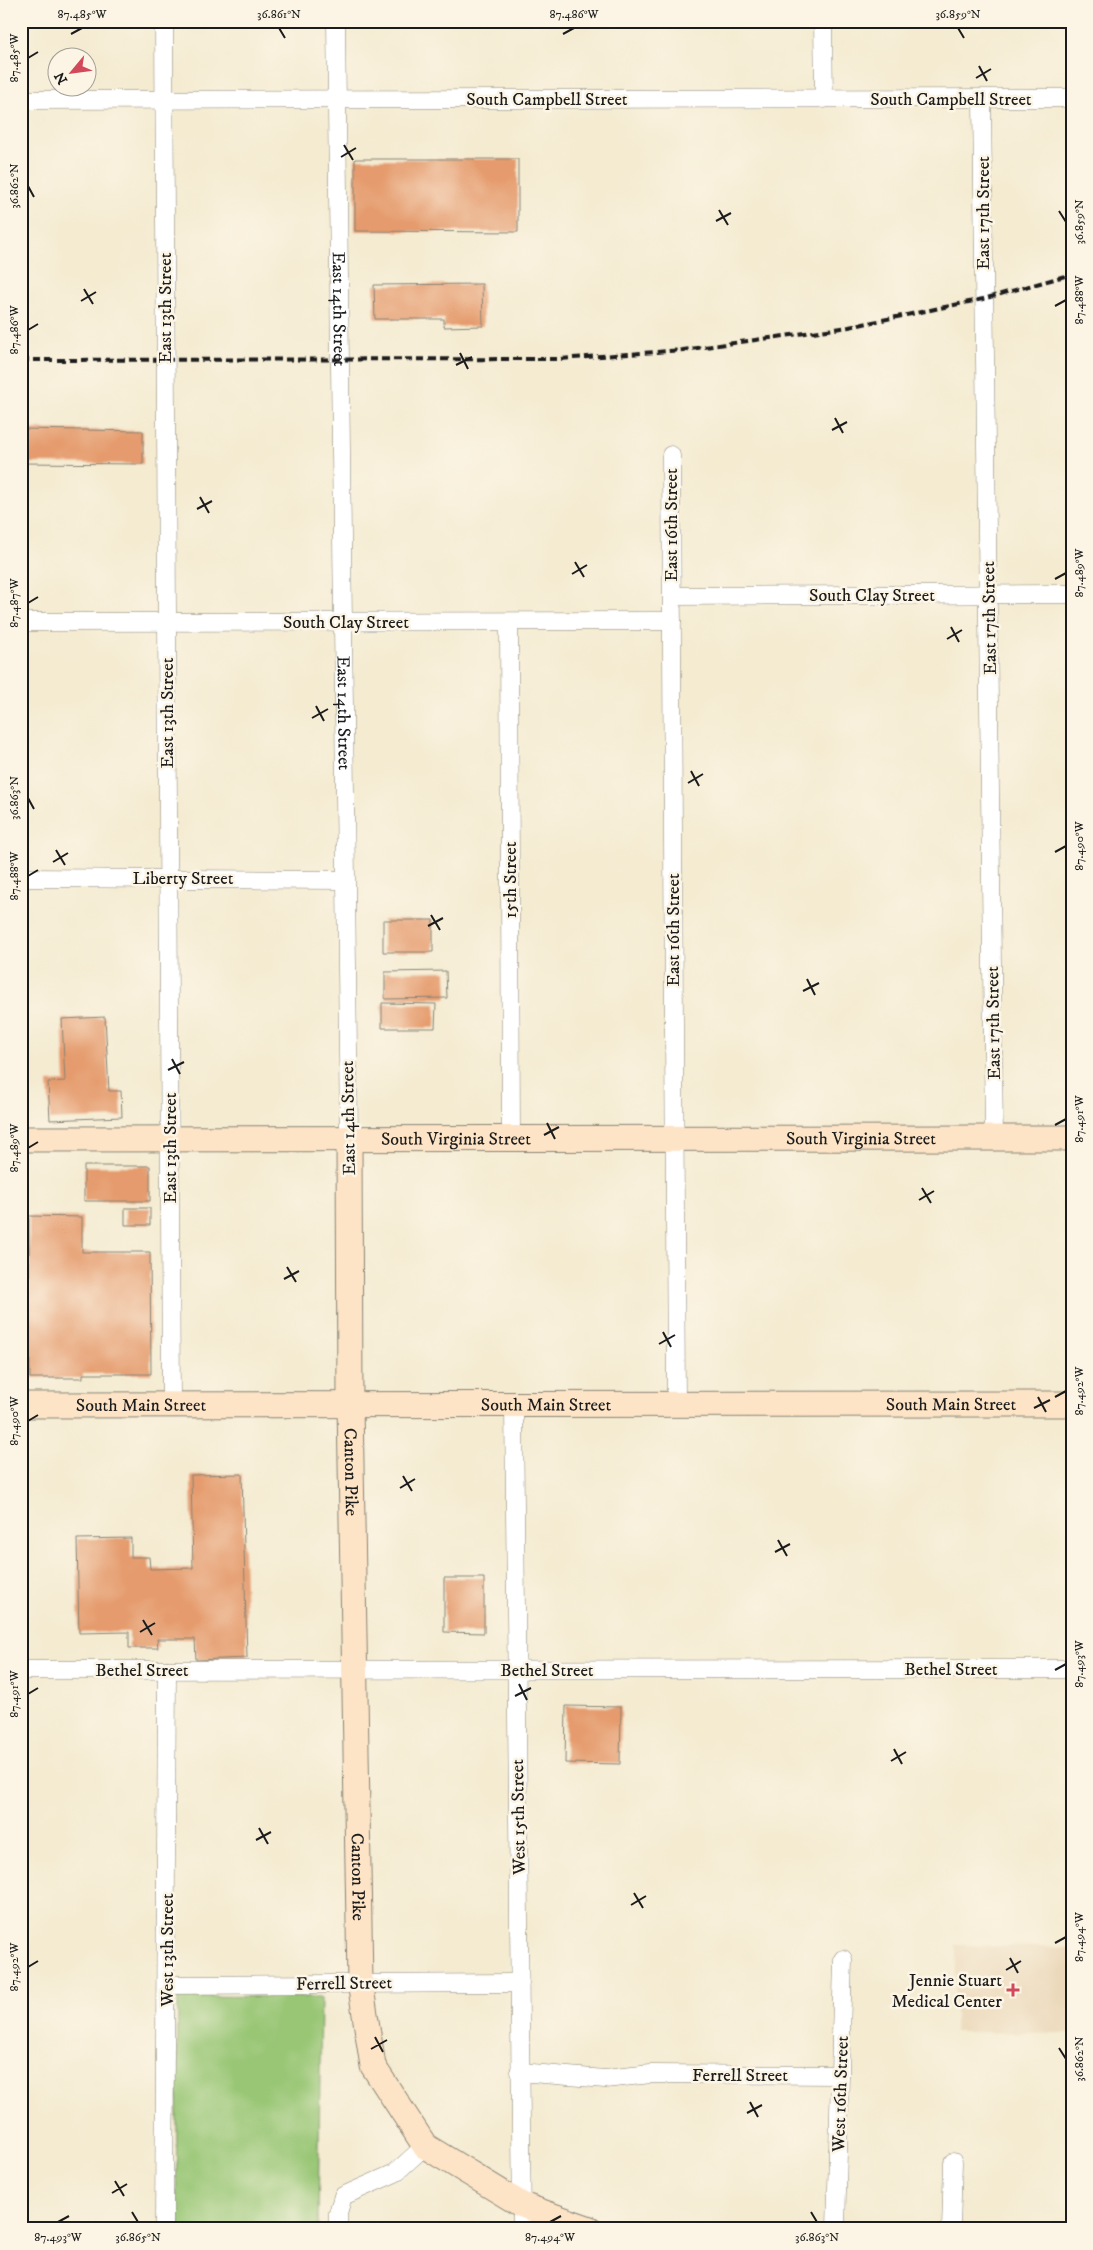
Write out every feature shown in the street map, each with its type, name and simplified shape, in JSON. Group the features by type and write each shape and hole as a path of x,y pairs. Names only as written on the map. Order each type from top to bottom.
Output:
{"main road":[{"name":"South Virginia Street","path":"21,1138 1072,1138"},
{"name":"East 14th Street","path":"349,1138 350,1405"},
{"name":"South Main Street","path":"21,1405 1072,1404"},
{"name":"Canton Pike","path":"350,1405 360,1982 373,2066 425,2146 522,2217 590,2229"}],"street":[{"name":"East 13th Street","path":"164,21 171,1405"},
{"name":"East 14th Street","path":"336,21 344,880 349,1138"},
{"path":"823,21 824,99"},
{"name":"South Campbell Street","path":"21,100 1072,98"},
{"name":"East 17th Street","path":"982,99 994,1138"},
{"name":"East 16th Street","path":"671,455 676,1405"},
{"name":"South Clay Street","path":"672,596 1072,594"},
{"name":"South Clay Street","path":"21,622 672,621"},
{"name":"15th Street","path":"509,622 511,1138"},
{"name":"Liberty Street","path":"21,878 168,877 344,880"},
{"name":"West 15th Street","path":"514,1405 520,1983 519,2072 522,2217"},
{"name":"Bethel Street","path":"21,1670 1072,1669"},
{"name":"West 13th Street","path":"164,2229 167,1986 167,1670"},
{"name":"West 16th Street","path":"836,2229 843,1959"},
{"name":"Ferrell Street","path":"167,1986 360,1982 520,1983"},
{"name":"Ferrell Street","path":"519,2072 605,2079 651,2074 840,2075"},
{"path":"338,2229 338,2212 343,2196 395,2172 425,2146"},
{"path":"951,2229 952,2162"}],"shaded area":[{"name":"Jennie Stuart Medical Center","path":"956,1945 1072,1948 1072,2033 955,2032"}],"green space":[{"path":"178,1996 321,1997 318,2229 176,2229"}],"building":[{"path":"355,159 518,159 518,232 355,231"},
{"path":"482,284 483,326 444,327 444,319 375,319 374,285"},
{"path":"21,429 143,431 143,464 21,463"},
{"path":"383,920 433,920 433,952 383,952"},
{"path":"446,971 447,998 385,999 385,972"},
{"path":"382,1003 436,1004 435,1028 382,1028"},
{"path":"105,1017 109,1091 121,1091 122,1117 50,1120 48,1082 65,1081 62,1019"},
{"path":"84,1166 150,1166 150,1201 84,1201"},
{"path":"125,1208 150,1208 150,1225 125,1225"},
{"path":"29,1216 82,1217 82,1252 150,1252 151,1374 83,1374 83,1378 30,1378"},
{"path":"242,1474 247,1658 196,1660 195,1639 157,1639 158,1648 129,1648 129,1632 79,1633 77,1539 131,1538 131,1557 149,1557 150,1569 193,1568 191,1475"},
{"path":"444,1578 484,1578 484,1633 444,1632"},
{"path":"566,1706 621,1707 620,1764 565,1763"}],"railway":[{"path":"21,360 560,359 683,350 849,327 983,299 1072,274"}],"place":[{"name":"Jennie Stuart Medical Center","path":"1013,1990"}]}
